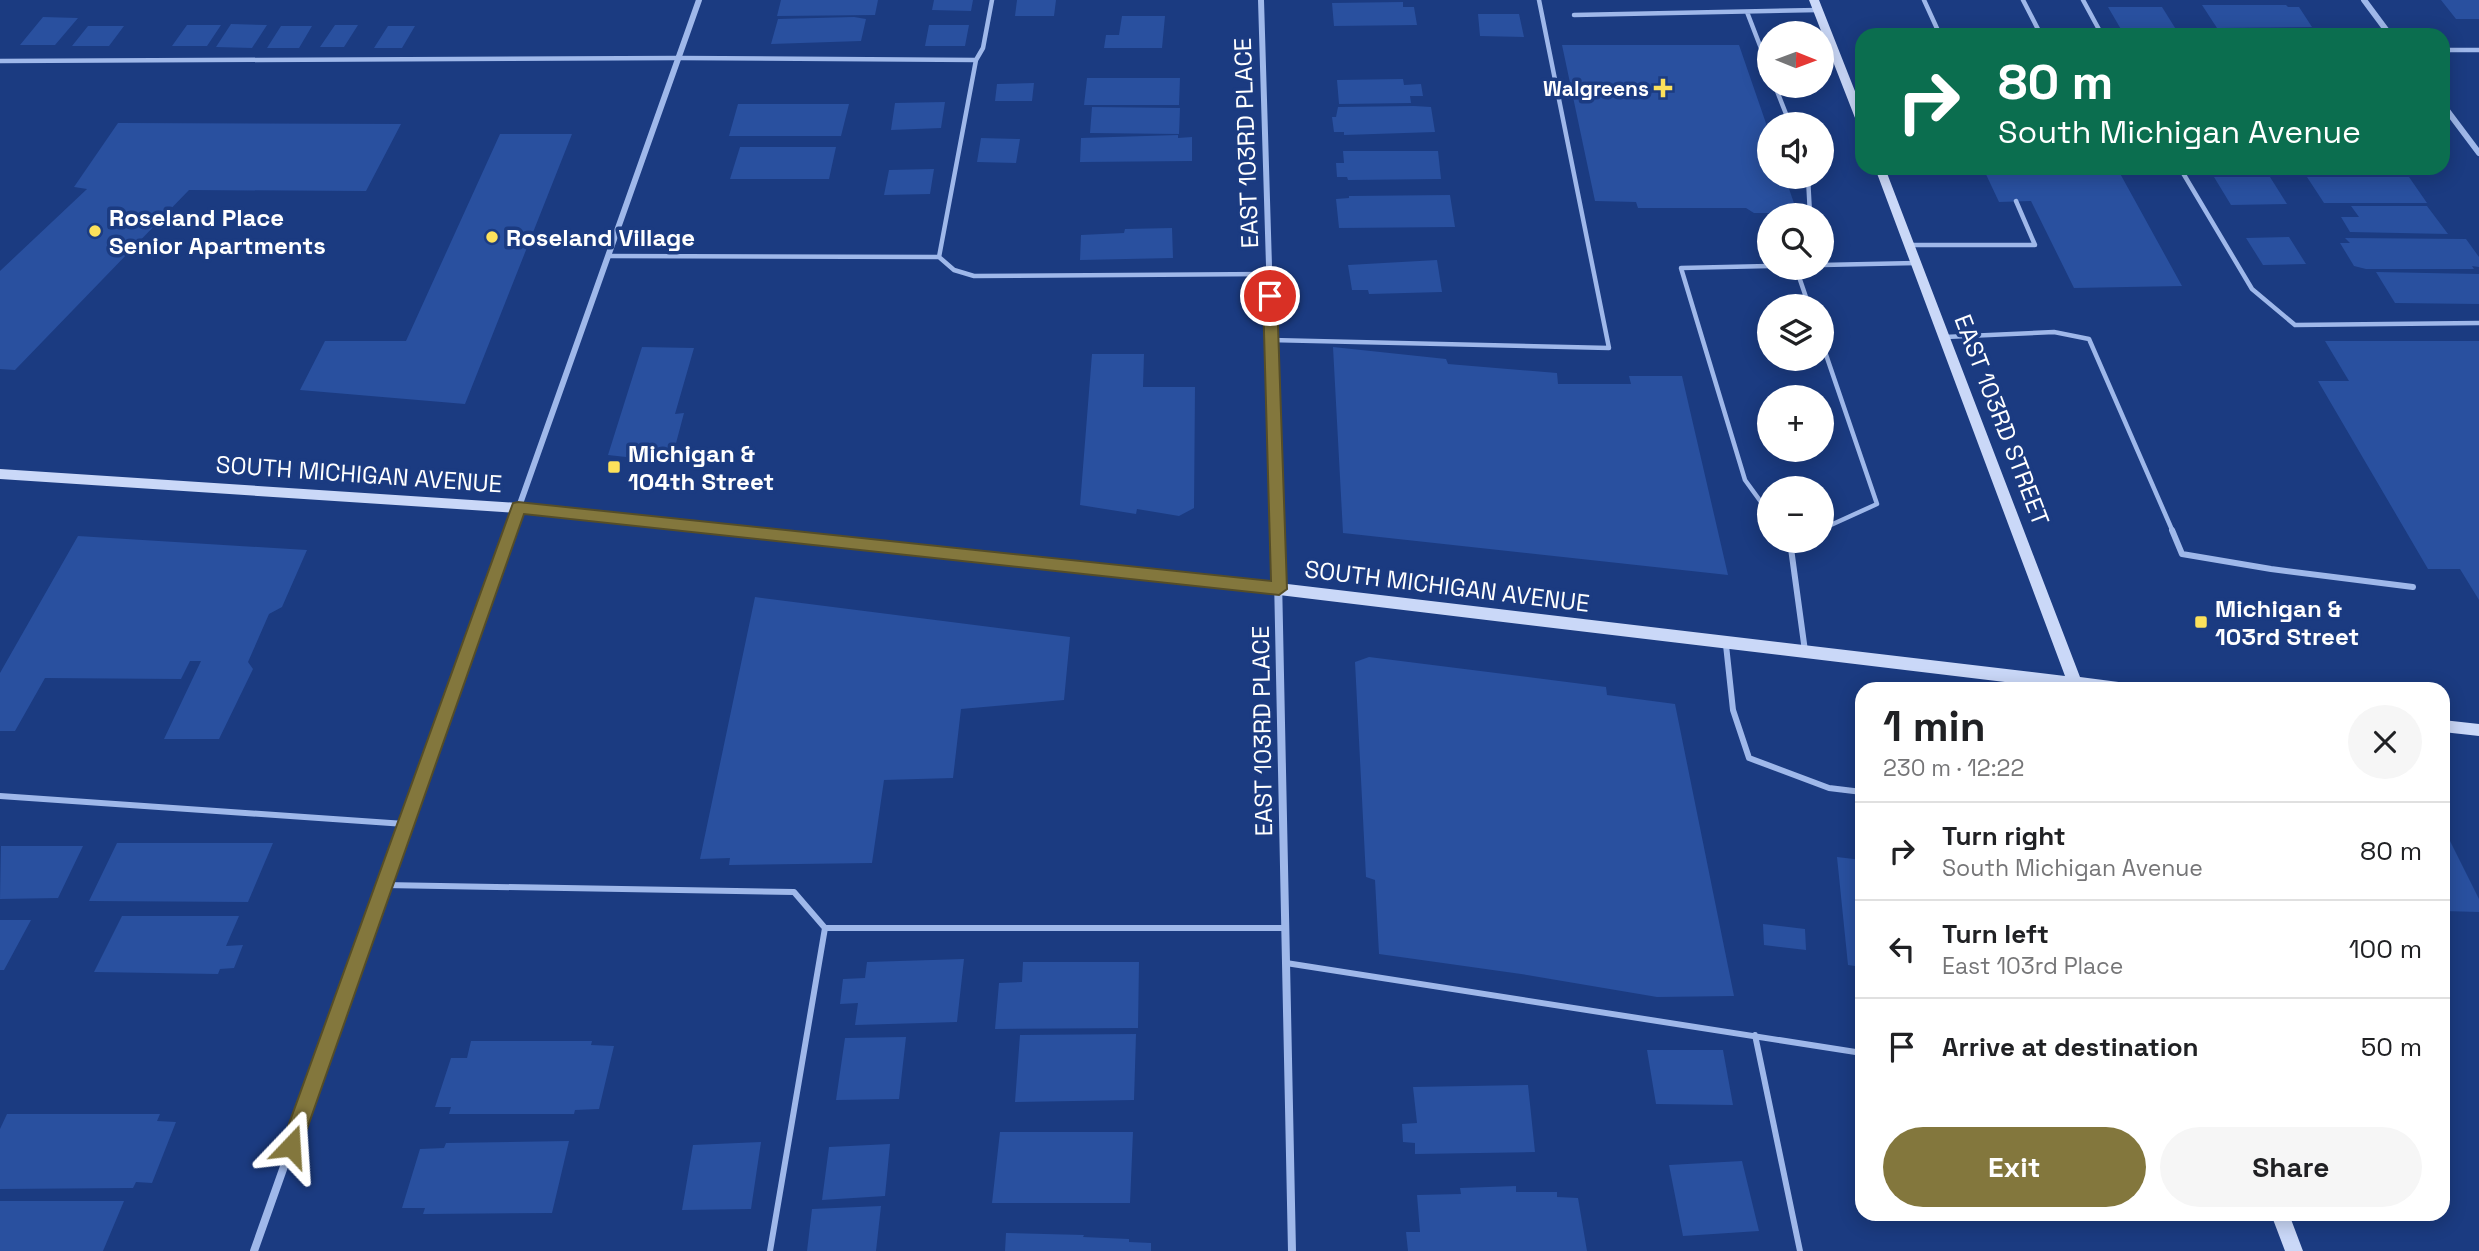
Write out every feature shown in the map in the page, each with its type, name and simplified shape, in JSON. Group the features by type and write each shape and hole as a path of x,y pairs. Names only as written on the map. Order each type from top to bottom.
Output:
{"main road":[{"path":"1816,5 1855,105"},
{"name":"EAST 103RD STREET","path":"1883,175 2075,682"},
{"name":"SOUTH MICHIGAN AVENUE","path":"0,474 518,508 1279,589 2046,682"},
{"path":"2450,727 2479,730"},
{"path":"2283,1221 2294,1251"}],"street":[{"path":"254,1251 699,0"},
{"name":"EAST 103RD PLACE","path":"1261,0 1279,589 1292,1251"},
{"path":"2364,0 2385,28"},
{"path":"2450,114 2479,153"}],"lane":[{"path":"939,257 976,60 983,48 992,0"},
{"path":"1271,340 1609,348 1539,0"},
{"path":"1924,0 1937,28"},
{"path":"2023,0 2037,28"},
{"path":"2083,0 2098,28"},
{"path":"1574,15 1748,12 1816,5"},
{"path":"1748,12 1757,36"},
{"path":"2450,50 2479,50"},
{"path":"0,61 678,58 976,60"},
{"path":"2184,175 2252,289 2295,325 2479,323"},
{"path":"1909,245 2035,245 2016,201"},
{"path":"608,256 939,257 954,270 974,276 1269,274"},
{"path":"1834,265 1916,263"},
{"path":"1757,266 1681,268 1745,480 1757,496"},
{"path":"1945,337 2054,332 2089,339 2182,554 2271,569 2413,587"},
{"path":"1832,371 1877,504 1834,524"},
{"path":"1794,553 1805,651"},
{"path":"1726,642 1734,710 1749,758 1829,788 1855,791"},
{"path":"0,796 405,824"},
{"path":"384,885 794,892 825,928 1285,928"},
{"path":"770,1251 825,928"},
{"path":"1286,963 1855,1052"},
{"path":"1755,1035 1800,1251"}],"building":[{"path":"781,0 878,0 875,15 777,16"},
{"path":"934,0 973,0 971,11 932,10"},
{"path":"1017,0 1056,0 1054,16 1015,16"},
{"path":"2441,0 2479,0 2479,19 2456,19"},
{"path":"1403,2 1403,7 1414,7 1417,25 1334,26 1332,3"},
{"path":"2202,5 2299,7 2312,27 2217,28"},
{"path":"2108,7 2162,7 2175,28 2120,28"},
{"path":"1478,14 1519,14 1524,37 1480,36"},
{"path":"1122,16 1165,16 1162,48 1104,48 1106,35 1119,35"},
{"path":"43,17 78,18 55,45 20,45"},
{"path":"778,19 866,19 861,41 771,44"},
{"path":"231,24 267,25 252,48 216,47"},
{"path":"187,25 221,25 207,46 172,46"},
{"path":"335,25 358,25 344,47 320,47"},
{"path":"929,25 969,25 965,46 925,46"},
{"path":"88,26 124,26 109,46 72,46"},
{"path":"281,26 312,26 299,48 267,48"},
{"path":"388,26 415,26 402,48 374,48"},
{"name":"Walgreens","path":"1562,45 1739,45 1762,112 1757,112 1757,189 1789,189 1794,203 1757,203 1757,213 1754,213 1746,208 1638,208 1636,202 1595,201"},
{"path":"1087,78 1180,78 1179,105 1084,105"},
{"path":"1403,79 1404,85 1421,84 1423,96 1410,96 1411,103 1339,104 1337,80"},
{"path":"1034,83 1032,101 995,101 997,84"},
{"path":"945,102 941,128 891,130 895,103"},
{"path":"738,104 849,104 841,136 729,136"},
{"path":"1092,107 1180,108 1179,134 1090,133"},
{"path":"1338,107 1431,107 1435,132 1344,135 1344,132 1334,132 1332,117 1336,117"},
{"name":"Roseland Place Senior Apartments","path":"118,123 401,124 366,191 189,190 15,370 0,369 0,271 87,189 74,187"},
{"name":"Roseland Village","path":"500,134 572,134 465,404 300,390 325,341 406,341"},
{"path":"1178,135 1178,138 1192,137 1192,161 1080,162 1081,138"},
{"path":"981,138 1020,139 1016,163 977,162"},
{"path":"740,147 836,147 829,179 730,179"},
{"path":"1343,151 1438,151 1441,179 1348,180 1347,177 1337,177 1336,163 1344,163"},
{"path":"934,169 930,194 884,195 889,170"},
{"path":"1986,175 2121,175 2182,286 2074,288 2031,201 1999,202"},
{"path":"2214,177 2270,177 2287,204 2231,205"},
{"path":"2307,177 2409,177 2427,203 2324,203"},
{"path":"1450,195 1455,227 1339,228 1336,199 1349,196"},
{"path":"2351,206 2427,206 2448,234 2350,232 2341,217 2359,217"},
{"path":"1172,228 1173,258 1080,260 1081,235 1124,233 1125,229"},
{"path":"2289,237 2306,264 2263,265 2246,238"},
{"path":"2345,238 2466,239 2479,257 2479,267 2366,269 2354,266 2340,243 2350,243"},
{"path":"1437,260 1442,292 1369,294 1368,290 1352,290 1348,265"},
{"path":"2376,272 2479,274 2479,304 2395,303"},
{"path":"2325,341 2479,341 2479,600 2460,569 2428,569 2318,381 2349,381"},
{"path":"642,347 694,348 675,414 684,413 671,462 608,455"},
{"path":"1333,347 1446,359 1448,364 1557,373 1558,384 1631,384 1629,376 1682,376 1728,575 1343,533"},
{"path":"1092,354 1144,354 1143,387 1195,387 1194,508 1179,516 1137,509 1136,514 1080,505"},
{"path":"78,536 307,550 282,607 269,614 248,662 253,669 219,739 164,739 201,661 190,661 181,679 45,678 15,731 0,731 0,673"},
{"path":"755,597 1070,637 1064,700 961,709 953,778 884,780 872,863 729,865 730,858 700,859"},
{"path":"1369,657 1606,687 1607,695 1675,704 1734,996 1657,997 1379,954 1375,880 1366,877 1355,662"},
{"path":"2450,841 2479,899 2479,912 2450,911"},
{"path":"117,843 273,843 248,902 89,901"},
{"path":"1,846 83,846 58,898 0,899"},
{"path":"1837,857 1855,859 1855,966 1848,965"},
{"path":"122,916 239,916 226,946 243,945 234,968 220,969 218,974 94,972"},
{"path":"0,920 31,920 4,970 0,970"},
{"path":"1763,924 1805,929 1806,950 1764,945"},
{"path":"964,959 957,1022 855,1025 858,1003 840,1004 843,979 865,978 867,962"},
{"path":"1023,962 1139,962 1138,1028 995,1029 999,983 1022,982"},
{"path":"1136,1034 1134,1100 1015,1102 1020,1035"},
{"path":"906,1037 899,1099 836,1100 845,1038"},
{"path":"471,1041 592,1041 591,1045 614,1046 599,1109 575,1110 574,1114 449,1114 451,1107 435,1107 451,1058 467,1058"},
{"path":"1647,1050 1723,1050 1733,1105 1656,1104"},
{"path":"1528,1085 1535,1152 1415,1154 1415,1143 1403,1142 1402,1124 1417,1123 1413,1087"},
{"path":"7,1114 160,1114 157,1121 176,1122 152,1183 136,1182 133,1188 0,1189 0,1129"},
{"path":"1000,1132 1133,1132 1130,1203 992,1203"},
{"path":"569,1141 552,1213 423,1214 425,1208 402,1208 420,1149 444,1148 446,1143"},
{"path":"761,1142 751,1209 682,1210 693,1145"},
{"path":"890,1144 885,1196 822,1200 829,1147"},
{"path":"1742,1161 1759,1231 1683,1236 1669,1165"},
{"path":"1516,1186 1516,1192 1557,1192 1557,1197 1578,1198 1587,1251 1408,1251 1406,1232 1420,1232 1417,1195 1461,1194 1460,1188"},
{"path":"0,1201 124,1201 103,1251 0,1251"},
{"path":"881,1206 876,1251 807,1251 812,1209"},
{"path":"1006,1233 1129,1239 1129,1242 1151,1243 1151,1251 1005,1251"}],"place":[{"name":"Walgreens","path":"1663,88"},
{"name":"Roseland Place Senior Apartments","path":"95,231"},
{"name":"Roseland Village","path":"492,237"},
{"name":"Michigan & 104th Street","path":"614,467"},
{"name":"Michigan & 103rd Street","path":"2201,622"}],"route":[{"path":"291,1146 518,508 1279,589 1270,296"}]}
